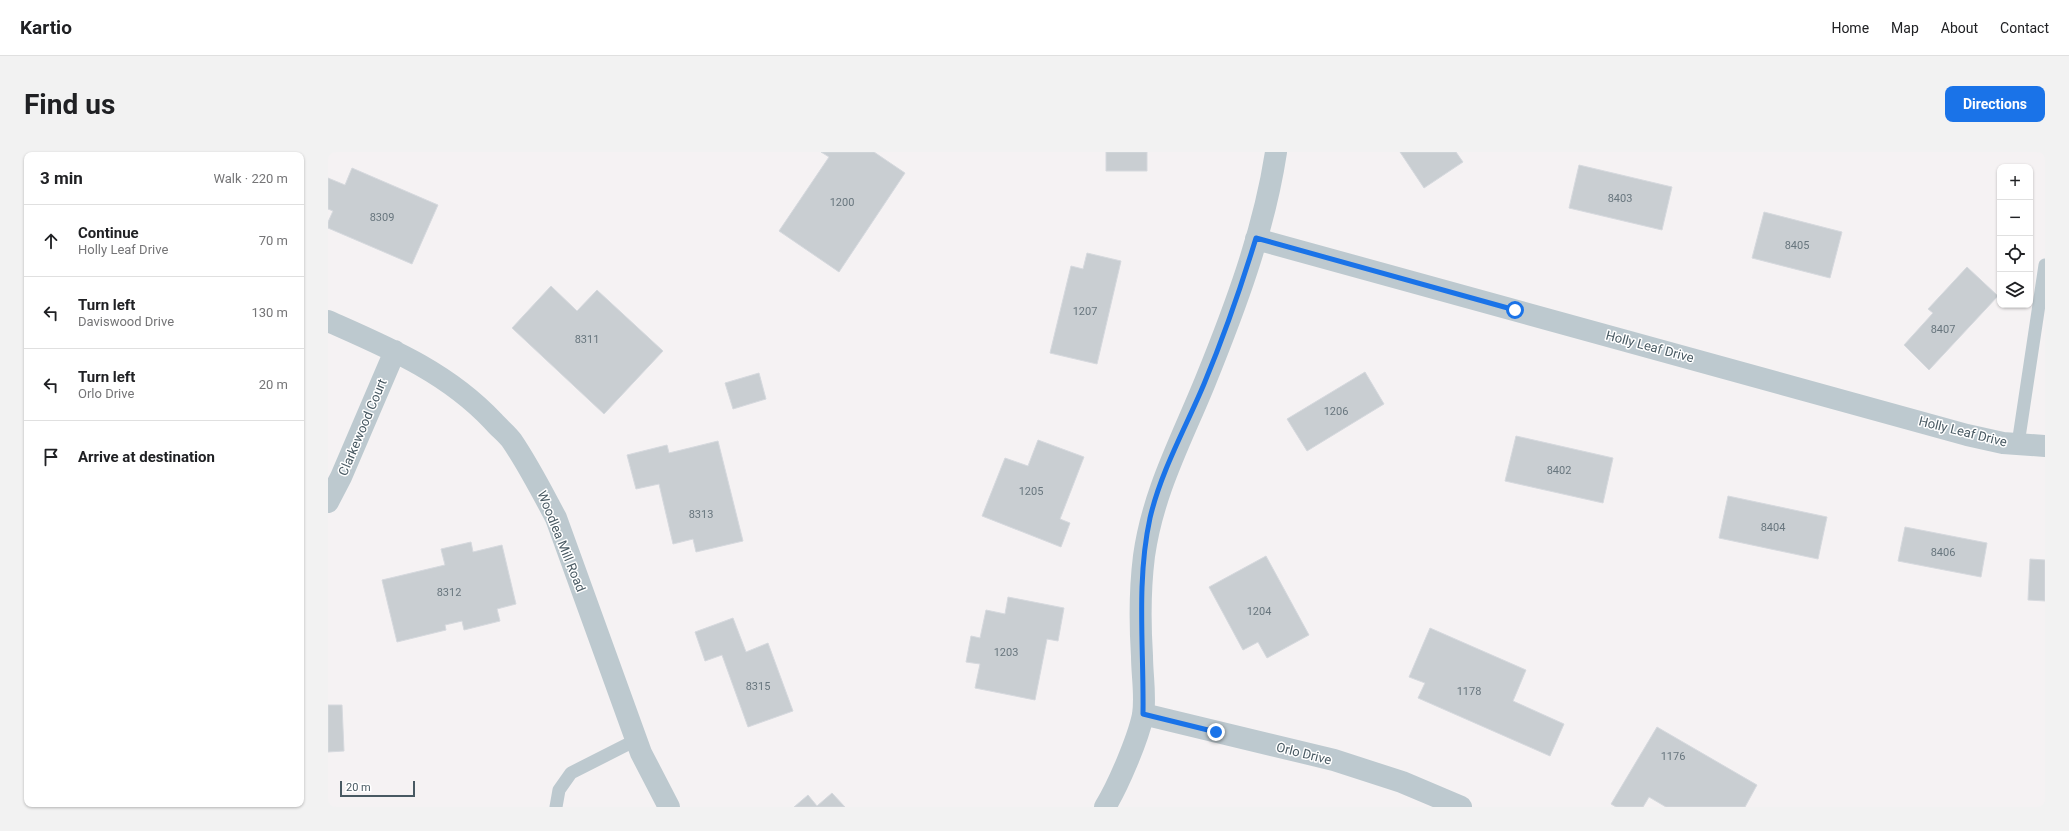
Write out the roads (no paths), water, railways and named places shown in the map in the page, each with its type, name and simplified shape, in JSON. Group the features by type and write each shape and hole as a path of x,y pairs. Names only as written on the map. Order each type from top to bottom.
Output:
{"street":[{"path":"1105,807 1133,744 1143,714 1141,639 1143,573 1150,517 1163,479 1205,382 1245,276 1256,238 1276,152"},
{"name":"Holly Leaf Drive","path":"1256,238 1968,435 2003,443 2045,446"},
{"name":"Woodlea Mill Road","path":"328,321 411,358 450,383 481,408 511,440 538,484 556,518 641,753 669,807"},
{"name":"Clarkewood Court","path":"328,502 341,477 395,351"},
{"name":"Orlo Drive","path":"1143,714 1334,760 1402,782 1461,807"}],"lane":[{"path":"2018,444 2045,265"},
{"path":"556,807 559,790 571,773 636,740"}]}
